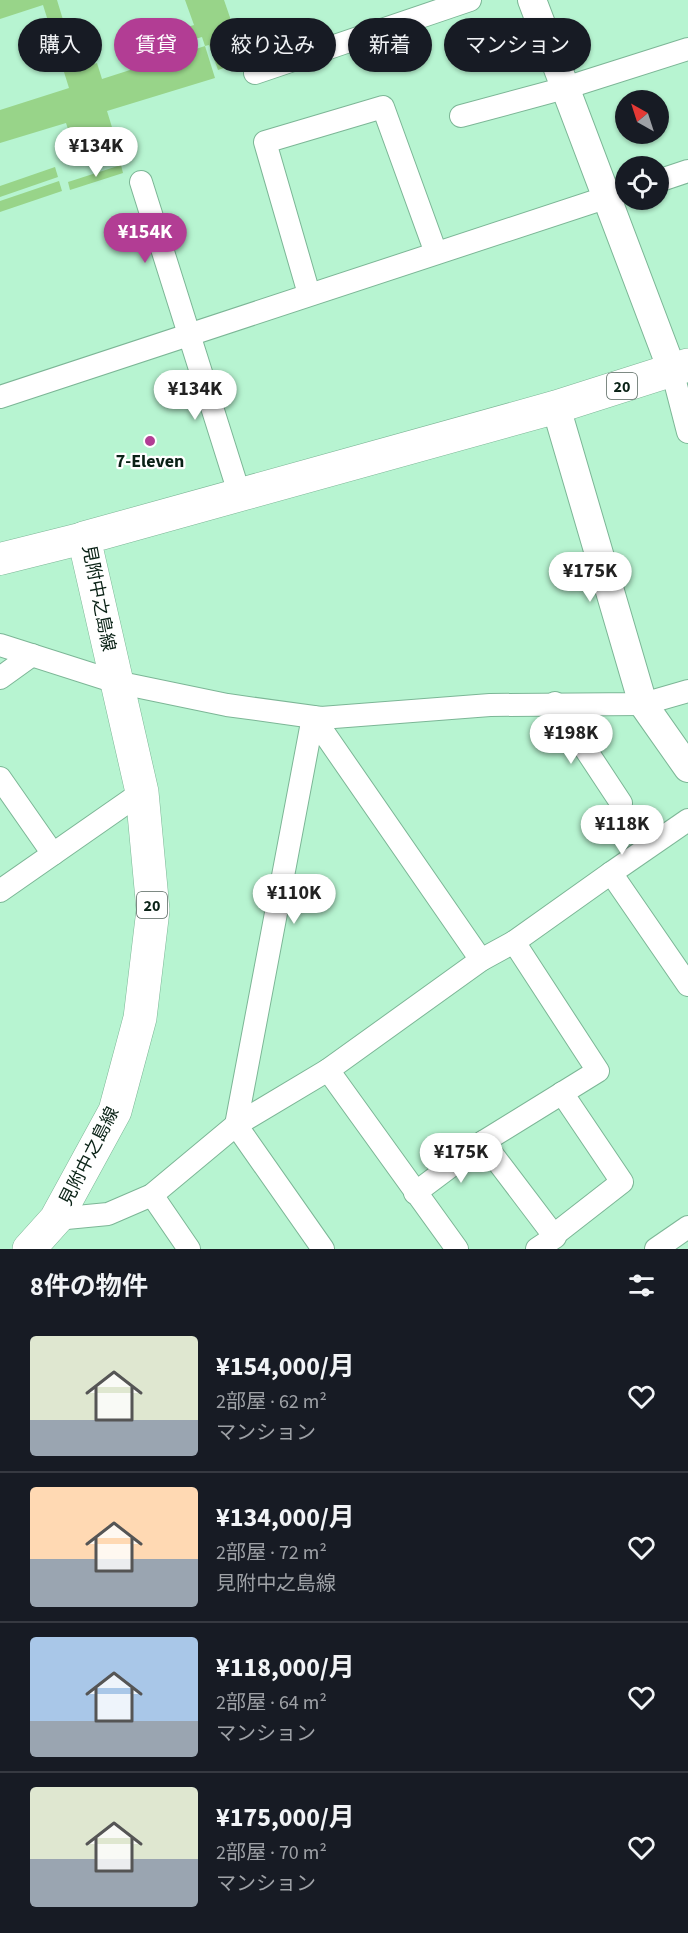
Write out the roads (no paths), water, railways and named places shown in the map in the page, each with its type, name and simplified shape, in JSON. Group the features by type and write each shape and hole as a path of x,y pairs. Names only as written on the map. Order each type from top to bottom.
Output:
{"main road":[{"name":"見附中之島線","path":"29,1249 56,1219 115,1111 140,1018 153,910 142,792 84,538 556,407 680,367"},
{"path":"0,559 84,538"}],"street":[{"path":"255,73 470,0"},
{"path":"532,0 565,88 615,192"},
{"path":"461,116 565,88 688,49"},
{"path":"309,294 265,142 383,107 436,253"},
{"path":"669,177 688,171"},
{"path":"141,182 240,495"},
{"path":"0,397 615,194"},
{"path":"622,210 680,367 688,432"},
{"path":"556,407 643,704 688,768"},
{"path":"0,645 116,682 226,705 313,717 555,704 643,704 688,691"},
{"path":"0,678 32,655"},
{"path":"555,704 621,804"},
{"path":"313,717 481,960"},
{"path":"313,717 236,1125 323,1249"},
{"path":"0,778 53,854"},
{"path":"0,891 142,792"},
{"path":"56,1219 108,1214 152,1195 236,1125 328,1070 481,960 514,942 688,820"},
{"path":"611,873 688,985"},
{"path":"415,1193 483,1142 598,1071 514,942"},
{"path":"328,1070 457,1249"},
{"path":"483,1142 546,1242 622,1182 562,1093"},
{"path":"152,1195 189,1249"},
{"path":"656,1249 688,1227"}],"place":[{"name":"7-Eleven","path":"150,441"}]}
